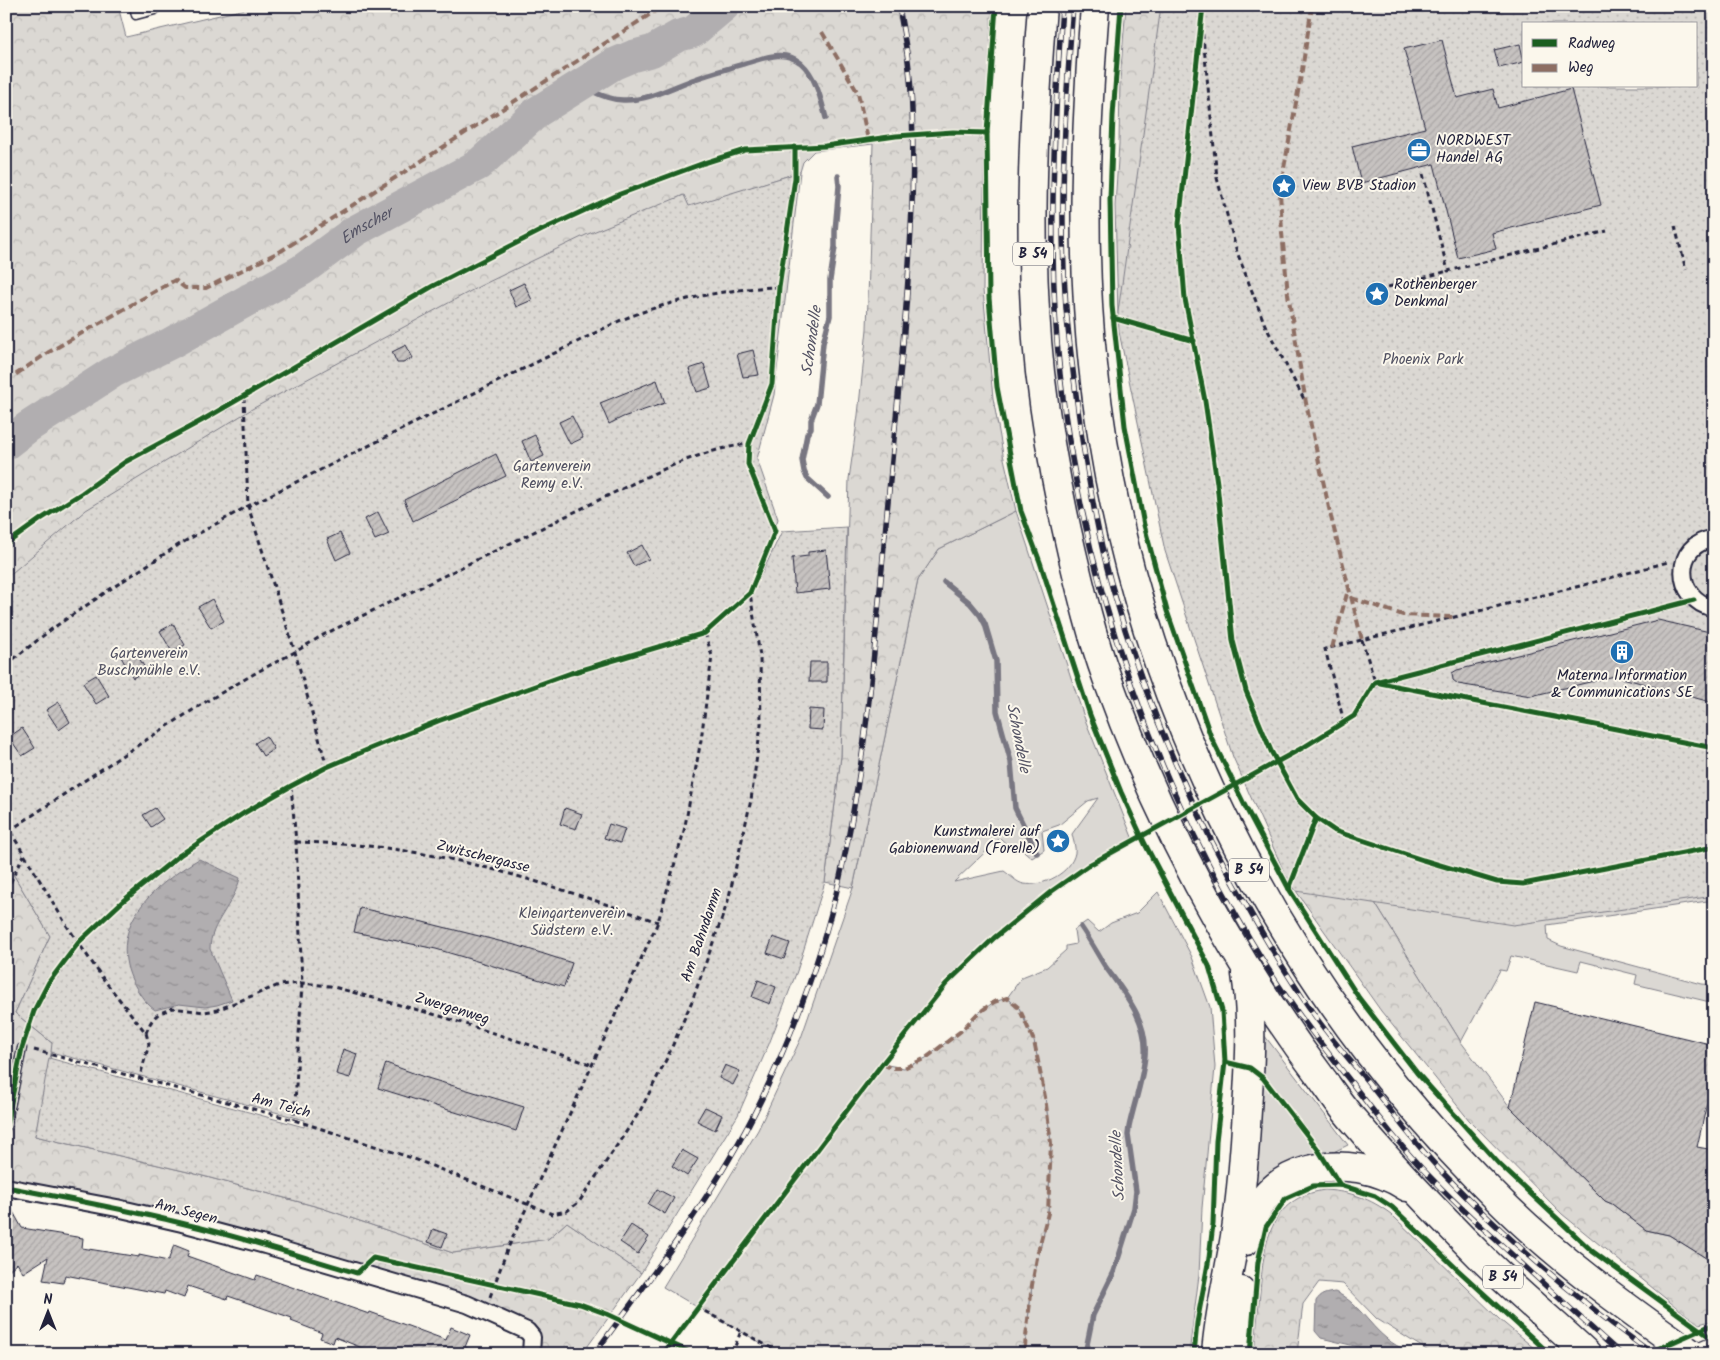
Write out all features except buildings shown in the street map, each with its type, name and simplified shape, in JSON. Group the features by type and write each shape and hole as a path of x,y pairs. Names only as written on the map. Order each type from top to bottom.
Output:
{"highway":[{"name":"B 54","path":"1042,6 1033,162 1033,268 1045,416 1060,499 1082,595 1106,675 1135,752 1194,879 1245,967 1295,1042 1353,1120 1482,1258 1587,1354"},
{"name":"B 54","path":"1096,6 1089,98 1085,214 1086,269 1093,366 1107,463 1125,547 1141,610 1156,657 1190,748 1247,866 1310,972 1358,1040 1404,1098 1445,1144 1519,1219 1596,1284 1692,1354"},
{"path":"1216,1354 1217,1335 1237,1223 1246,1133 1251,1034 1245,967"},
{"path":"1236,1354 1242,1275 1249,1224 1255,1210 1276,1186 1311,1169 1328,1166 1357,1167 1384,1175 1423,1197"}],"main road":[{"path":"1700,1354 1714,1348"}],"street":[{"path":"1714,539 1701,542 1693,548 1687,556 1683,574 1684,584 1694,600 1714,608"},
{"name":"Am Segen","path":"6,1188 116,1208 182,1223 467,1304 527,1331 532,1337 531,1354"}],"lane":[{"path":"134,6 136,15 155,10"},
{"path":"6,1126 22,1048"}],"path":[{"path":"1201,16 1217,178 1237,252 1265,325 1306,403"},
{"path":"22,1048 34,1011 49,982 79,942 123,901 180,855 244,813 326,767 438,721 545,683 705,633 750,593 775,531 748,464 749,444 772,384 779,287 795,178 795,147"},
{"path":"1423,174 1448,271"},
{"path":"1675,226 1686,270"},
{"path":"1388,287 1608,230"},
{"path":"6,665 53,628 180,544 248,506 619,321 661,305 758,288 779,287"},
{"path":"244,396 248,506 295,652 326,767"},
{"path":"10,832 202,704 325,634 646,477 680,462 710,452 749,444"},
{"path":"1336,727 1346,721 1325,649 1584,585 1671,561"},
{"path":"494,1285 507,1250 658,922 684,832 701,740 712,656 705,633"},
{"path":"1362,640 1375,682 1371,689"},
{"path":"291,786 296,842 302,983 294,1120"},
{"path":"6,824 67,926 104,980 146,1033 149,1044 139,1080"},
{"path":"6,900 11,881 24,855"},
{"path":"697,1307 782,1354"},
{"path":"732,1354 741,1331"}],"green space":[{"path":"6,6 118,6 126,37 258,6 992,6 984,142 983,290 993,398 1016,511 939,549 918,580 853,888 825,882 841,756 849,479 867,329 873,144 814,151 803,162 800,172 689,207 683,195 6,578"},
{"path":"1126,6 1197,6 1182,332 1118,314 1115,206 1119,144 1120,80"},
{"name":"Phoenix Park","path":"1161,6 1714,6 1714,896 1513,925 1296,891 1285,874 1233,757 1165,551 1119,332 1118,312"},
{"path":"800,172 774,395 757,459 778,519 756,586 782,531 847,527 841,756 825,882 797,971 769,1044 738,1115 641,1273 567,1222 548,1239 453,1253 322,1208 188,1172 35,1136 49,1058 304,1127 305,1120 51,1052 52,1043 15,1013 50,936 6,862 6,578 86,510 252,409 480,286 588,234 684,195 689,206"},
{"path":"1016,511 1084,717 1132,837 1031,908 994,938 936,997 877,1071 697,1307 663,1287 758,1130 801,1038 853,888 918,580 939,549","holes":["1098,798 1072,834 1075,846 1072,860 1068,867 1047,881 1024,884 1016,881 1004,871 954,882 1000,838 1015,852 1018,846 1032,858 1044,850 1042,831 1059,825 1088,801"]},
{"path":"1318,826 1336,840 1461,1042 1510,1107 1605,1201 1612,1204 1646,1230 1669,1235 1714,1263 1714,1320 1699,1324 1562,1214 1469,1120 1381,1011 1296,891"},
{"path":"1336,840 1714,851 1714,900 1547,925 1548,940 1561,946 1702,984 1714,985 1714,1003 1635,984 1637,975 1581,961 1578,971 1511,956 1506,971 1500,970 1461,1042"},
{"path":"6,862 50,936 15,1013 53,1044 35,1136 188,1172 322,1208 453,1253 548,1239 567,1222 641,1273 582,1354 538,1354 540,1343 534,1327 6,1181"},
{"path":"1158,892 1192,957 1210,1007 1215,1067 1202,1208 1199,1275 1189,1354 1024,1354 1032,1285 1048,1213 1051,1143 1045,1097 1034,1041 1019,1008 1007,998 1022,977 1047,967 1066,950 1066,946 1076,944 1074,930 1087,921 1099,932 1111,923 1137,913"},
{"path":"1007,998 1019,1008 1034,1041 1045,1097 1051,1143 1048,1213 1032,1285 1024,1354 781,1354 697,1307 882,1064 904,1068 926,1058 961,1031 977,1014 994,1002"},
{"path":"1261,1031 1348,1145 1256,1189 1246,1190"},
{"path":"1325,1190 1344,1192 1360,1197 1391,1214 1499,1319 1541,1354 1433,1354 1377,1319 1343,1284 1319,1282 1303,1304 1297,1354 1254,1354 1264,1257 1267,1241 1273,1226 1280,1213 1291,1203 1306,1195"}],"water":[{"path":"199,859 240,878 233,897 214,931 210,949 232,1000 205,1007 179,1004 155,1010 144,1000 132,980 126,960 126,941 131,924 140,908 152,894 183,869"},
{"path":"1335,1292 1350,1301 1380,1333 1407,1352 1407,1354 1366,1354 1359,1347 1321,1338 1315,1331 1316,1301 1322,1295"}],"waterway":[{"name":"Emscher","path":"6,444 28,427 113,372 171,343 302,270 355,231 478,165 537,112 614,64 652,51 678,36 693,32 724,6"},
{"name":"Schondelle","path":"580,86 612,99 632,100 651,96 701,77 780,55 794,59 806,68 817,89 826,118"},
{"name":"Schondelle","path":"828,497 807,478 802,460 807,434 811,428 811,420 817,404 823,343 830,316 830,280 835,247 838,176"},
{"name":"Schondelle","path":"944,582 970,603 985,624 996,661 997,711 1011,762 1015,808 1037,853"},
{"name":"Schondelle","path":"1081,927 1127,997 1139,1019 1145,1042 1142,1073 1128,1135 1136,1191 1134,1208 1114,1272 1093,1315 1085,1354"}],"railway":[{"path":"594,1354 684,1230 725,1166 762,1098 797,1017 817,962 840,877 851,826 872,670 909,269 913,154 911,86 899,6"},
{"path":"1062,6 1053,190 1054,282 1060,374 1071,452 1086,529 1106,606 1130,681 1158,754 1190,826 1226,896 1265,964 1317,1039 1402,1146 1444,1191 1621,1354"},
{"path":"1073,6 1065,119 1063,233 1066,308 1075,390 1091,493 1111,583 1139,672 1173,758 1192,801 1234,884 1278,959 1321,1025 1422,1150 1466,1197 1543,1268 1653,1354"}],"marked path":[{"path":"6,381 49,352 175,280 185,288 206,288 281,251 663,6"},
{"path":"1312,6 1280,190 1282,233 1288,294 1306,403 1331,517 1362,640"},
{"path":"822,32 858,93 868,140"},
{"path":"1332,648 1348,590"},
{"path":"1351,598 1403,615 1453,617"},
{"path":"882,1064 891,1068 904,1068 926,1058 961,1031 977,1014 994,1002 1007,998 1019,1008 1034,1041 1045,1097 1051,1143 1048,1213 1032,1285 1024,1354"}],"cycle path":[{"path":"996,6 987,133 989,298 997,387 1021,511 1040,562 1090,715 1121,792 1145,844 1209,966 1222,1011 1225,1062 1216,1141 1213,1224 1197,1323 1194,1354"},
{"path":"1121,6 1113,116 1110,199 1112,306 1125,426 1144,525 1167,611 1211,737 1289,889 1359,998 1417,1073 1499,1164 1592,1251 1714,1340"},
{"path":"1203,6 1179,224 1185,299 1205,401 1217,483 1233,641 1246,691 1271,751 1297,799 1316,818 1289,889"},
{"path":"6,544 125,462 201,421 433,286 542,230 620,194 745,150 825,146 896,136 953,132 987,133"},
{"path":"6,1127 22,1048 34,1011 49,982 79,942 123,901 180,855 244,813 327,767 438,721 571,673 705,633 750,593 775,531 748,464 749,444 772,384 779,287 795,178 795,147"},
{"path":"1113,318 1194,341"},
{"path":"663,1354 882,1064 946,984 994,938 1052,891 1089,865 1304,747 1354,716 1375,682 1694,600"},
{"path":"1380,683 1714,748"},
{"path":"1316,818 1335,831 1423,860 1497,882 1523,884 1714,847"},
{"path":"1225,1062 1250,1068 1263,1078 1317,1148 1340,1185"},
{"path":"1250,1354 1258,1262 1266,1227 1286,1198 1313,1186 1340,1185 1375,1196 1392,1207 1550,1354"},
{"path":"6,1187 116,1208 203,1228 357,1273 373,1258 580,1304 607,1314 694,1354"},
{"path":"1646,1354 1714,1324"}],"place":[{"name":"NORDWEST Handel AG","path":"1419,150"},
{"name":"View BVB Stadion","path":"1284,186"},
{"name":"Rothenberger Denkmal","path":"1377,294"},
{"name":"Materna Information & Communications SE","path":"1622,652"},
{"name":"Kunstmalerei auf Gabionenwand (Forelle)","path":"1058,841"}],"park label":[{"name":"Gartenverein Remy e.V.","path":"552,476"},
{"name":"Gartenverein Buschmühle e.V.","path":"149,662"},
{"name":"Kleingartenverein Südstern e.V.","path":"572,922"}]}
